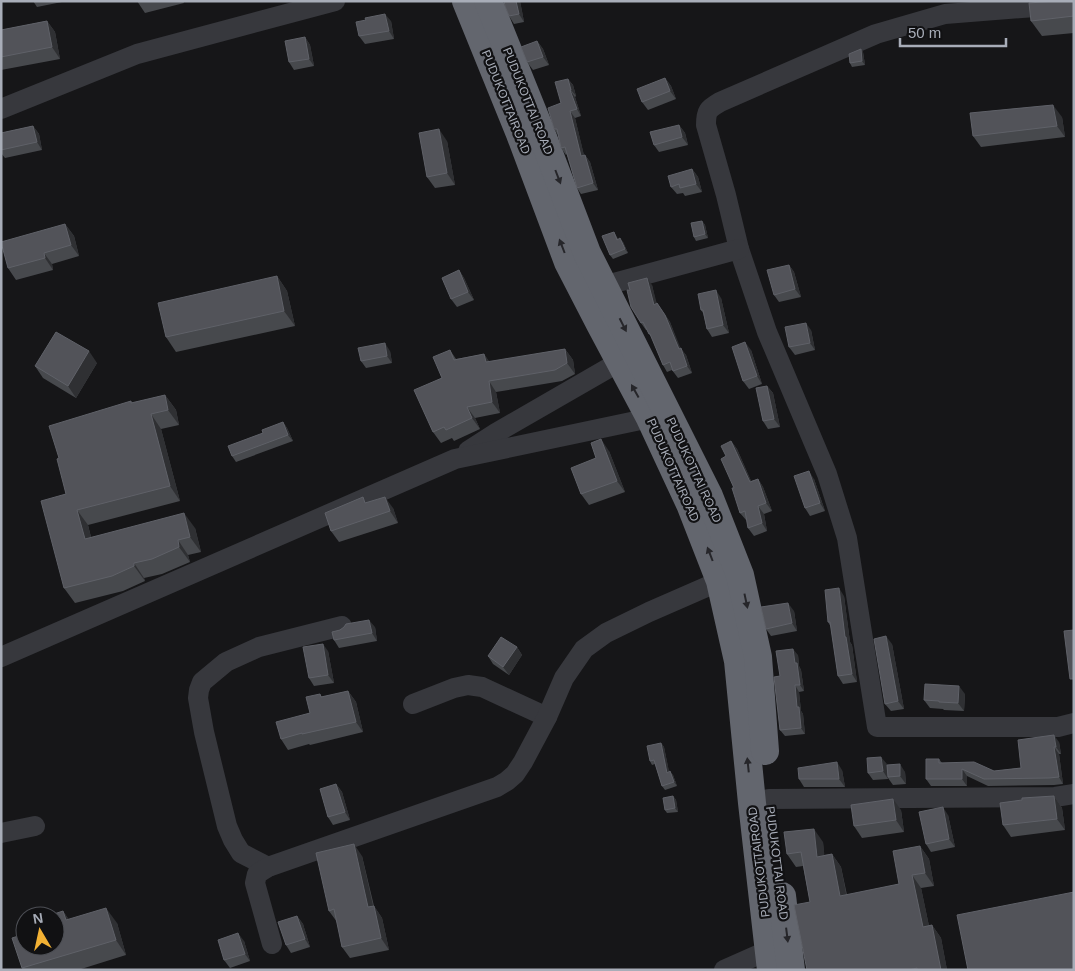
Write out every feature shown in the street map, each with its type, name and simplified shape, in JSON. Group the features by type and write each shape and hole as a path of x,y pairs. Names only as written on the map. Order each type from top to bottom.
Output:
{"highway":[{"name":"PUDUKOTTAIROAD","path":"466,1 520,134 568,262 650,418 690,504 720,581 738,661 760,801"},
{"name":"PUDUKOTTAI ROAD","path":"488,1 587,253 709,496 740,575 758,657 760,801 778,963"}],"street":[{"path":"1,109 137,54 336,1"},
{"path":"1074,4 945,14 876,34 720,102 710,107 706,115 706,125 739,249 767,332 827,474 847,538 877,727 1058,727 1074,723"},
{"path":"603,286 739,249"},
{"path":"1,657 456,459 496,433 619,362"},
{"path":"456,459 650,418"},
{"path":"272,944 255,883 257,874 268,867 497,787 508,781 523,762 547,718 564,678 584,649 606,633 720,581"},
{"path":"268,867 241,853 227,826 204,732 198,698 199,690 202,682 226,662 260,647 342,626"},
{"path":"413,704 454,688 468,685 482,687 547,718"},
{"path":"760,801 1055,797 1074,794"},
{"path":"1,834 35,826"},
{"path":"724,970 778,963"}],"building":[{"path":"504,1 516,1 519,14 509,16"},
{"path":"1074,1 1074,16 1031,21 1029,3"},
{"path":"385,14 389,31 359,36 356,22"},
{"path":"47,21 52,47 1,57 1,30"},
{"path":"305,37 309,59 289,62 285,41"},
{"path":"537,41 543,57 527,62 521,47"},
{"path":"861,49 862,61 850,63 849,54"},
{"path":"665,78 670,91 642,102 637,89"},
{"path":"568,79 577,109 570,111 581,156 585,155 593,183 577,188 565,147 561,148 557,129 554,129 548,108 561,103 555,82"},
{"path":"1053,105 1057,126 973,136 970,113"},
{"path":"679,125 682,137 654,145 650,132"},
{"path":"33,126 37,142 1,150 1,133"},
{"path":"439,129 447,173 427,177 419,133"},
{"path":"692,169 696,184 680,188 679,184 671,187 668,176"},
{"path":"702,221 705,234 694,237 691,223"},
{"path":"65,224 71,245 44,253 45,258 8,268 1,242"},
{"path":"614,232 617,240 620,238 625,249 610,255 602,236"},
{"path":"789,265 795,289 774,295 767,270"},
{"path":"459,270 468,292 451,299 442,278"},
{"path":"277,276 284,311 166,337 158,303"},
{"path":"647,278 654,305 657,303 665,315 679,349 681,348 687,366 673,371 670,362 663,365 650,334 631,307 627,290 630,290 628,283"},
{"path":"716,290 723,325 707,329 698,294"},
{"path":"806,323 810,343 789,347 785,327"},
{"path":"56,332 89,351 68,386 35,366"},
{"path":"745,342 757,376 743,381 732,347"},
{"path":"385,343 387,356 361,361 358,348"},
{"path":"565,349 567,363 555,370 489,381 492,402 467,407 472,418 446,430 444,427 433,432 414,390 442,378 433,357 450,350 454,360 484,354 486,362"},
{"path":"767,386 774,419 763,421 756,388"},
{"path":"165,395 168,410 151,414 170,486 77,510 85,539 184,513 190,537 178,540 179,547 152,559 134,563 134,566 112,576 64,588 41,501 66,494 57,459 59,458 49,426 131,401 131,403"},
{"path":"283,422 288,435 232,456 228,446 263,433 262,430"},
{"path":"601,439 617,481 581,494 571,468 596,458 591,443"},
{"path":"731,441 750,482 758,479 766,503 758,506 762,523 748,528 745,511 740,513 732,488 734,488 721,459 726,456 721,446"},
{"path":"809,471 820,503 805,508 794,476"},
{"path":"363,497 365,503 385,497 390,511 331,531 325,513"},
{"path":"839,588 852,674 838,676 830,622 828,622 825,590"},
{"path":"788,603 792,623 766,629 761,607"},
{"path":"369,620 372,633 334,640 332,632 340,630 346,624"},
{"path":"1074,630 1074,679 1070,679 1064,631"},
{"path":"886,636 898,701 885,704 874,639"},
{"path":"501,637 517,647 503,667 488,656"},
{"path":"323,644 328,675 309,678 303,647"},
{"path":"793,649 800,685 795,685 801,728 780,730 774,677 780,676 776,651"},
{"path":"925,684 959,686 958,703 924,700"},
{"path":"348,691 356,722 281,739 276,722 310,713 306,697 320,694 321,697"},
{"path":"1054,735 1059,777 984,779 962,769 962,779 926,779 926,759 939,759 939,763 974,762 994,771 1021,768 1018,740"},
{"path":"661,743 667,773 670,771 674,782 662,786 654,760 650,761 647,746"},
{"path":"881,757 883,771 868,773 867,758"},
{"path":"837,762 839,779 799,779 798,768"},
{"path":"900,764 900,776 888,777 887,765"},
{"path":"336,784 345,812 328,817 320,789"},
{"path":"673,796 675,808 665,810 663,798"},
{"path":"1054,796 1057,819 1003,825 1000,803 1022,800 1022,798"},
{"path":"893,799 896,820 854,826 851,805"},
{"path":"943,807 949,839 926,844 919,812"},
{"path":"814,829 817,857 832,854 840,896 899,884 893,851 920,846 925,873 912,875 923,927 932,925 941,970 917,970 917,968 909,970 807,970 794,905 810,902 801,852 787,854 784,832"},
{"path":"354,844 368,907 374,906 381,938 342,947 334,909 329,911 316,853"},
{"path":"1074,892 1074,970 968,970 957,915"},
{"path":"106,908 116,940 65,955 65,917 66,920"},
{"path":"297,916 305,939 286,945 278,922"},
{"path":"238,933 245,954 224,960 218,940"},
{"path":"18,956 62,956 22,968"}]}
